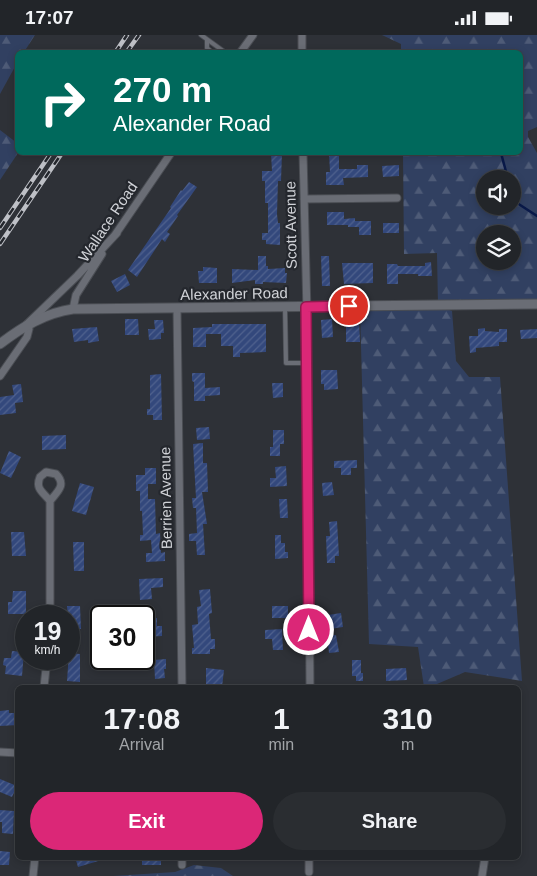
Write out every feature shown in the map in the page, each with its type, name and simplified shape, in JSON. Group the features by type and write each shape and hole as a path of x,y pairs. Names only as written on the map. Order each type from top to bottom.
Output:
{"street":[{"path":"242,50 253,35"},
{"path":"302,35 302,50"},
{"name":"Wallace Road","path":"73,309 76,295 170,155"},
{"name":"Scott Avenue","path":"303,155 310,685"},
{"path":"304,199 397,198"},
{"path":"0,376 27,337 29,329 26,325 61,287 117,233"},
{"name":"Alexander Road","path":"0,344 26,325 50,314 73,309 537,304"},
{"name":"Berrien Avenue","path":"177,309 182,685"},
{"path":"50,501 50,605"},
{"path":"44,685 45,670"},
{"path":"0,752 15,753"},
{"path":"33,876 35,860"},
{"path":"309,860 309,872"},
{"path":"482,876 485,860"}],"lane":[{"path":"204,37 209,50"},
{"path":"204,37 222,50"},
{"path":"285,307 286,363 307,363"}],"green space":[{"path":"0,35 35,35 25,50 15,50 15,67 0,94"},
{"path":"382,35 537,35 537,127 528,131 528,137 537,153 537,304 438,305 437,253 404,254 403,155 523,155 523,50 401,50 401,44"},
{"path":"0,130 15,141 15,155 17,155 0,180"},
{"path":"441,307 452,311 456,361 469,377 500,377 522,681 465,672 435,685 424,685 418,647 369,644 360,308"},
{"path":"194,865 221,868 233,876 113,876 175,872"}],"building":[{"path":"271,155 282,155 281,181 278,181 277,214 278,223 280,223 280,245 266,244 266,240 262,240 262,233 268,233 268,203 265,203 265,181 262,181 262,171 272,171"},
{"path":"329,155 339,155 339,169 357,169 357,165 368,165 368,177 343,178 344,185 326,185 326,172 330,172"},
{"path":"399,165 399,176 383,177 382,166"},
{"path":"189,182 197,187 167,232 170,234 165,242 162,239 137,277 128,270 171,208 181,190"},
{"path":"327,212 344,212 344,219 355,218 355,221 371,221 371,235 359,235 359,227 327,225"},
{"path":"383,223 399,223 399,233 383,233"},
{"path":"258,256 266,256 266,266 268,266 268,269 285,268 285,273 287,273 286,283 263,282 263,284 255,284 255,280 232,283 232,269 258,270"},
{"path":"321,256 329,256 330,286 322,286"},
{"path":"431,262 432,276 398,274 398,284 387,284 387,264 425,266 425,263"},
{"path":"342,263 373,263 373,283 344,284"},
{"path":"203,267 217,268 217,283 199,283 198,271 203,271"},
{"path":"125,274 130,285 117,292 111,281"},
{"path":"125,319 138,319 139,335 125,335"},
{"path":"332,319 333,337 322,338 321,320"},
{"path":"359,319 360,342 346,342 346,320"},
{"path":"154,320 163,320 164,333 161,333 161,339 149,340 148,329 155,329"},
{"path":"212,324 266,324 266,352 240,353 240,357 233,357 233,346 221,346 221,334 206,334 206,347 193,347 193,328 212,327"},
{"path":"97,327 99,341 88,343 88,340 74,342 72,329"},
{"path":"485,328 485,331 499,332 499,329 507,329 507,342 499,342 499,346 476,348 476,352 470,353 469,336 478,336 478,329"},
{"path":"537,329 537,338 521,339 520,330"},
{"path":"321,370 337,370 338,389 324,390 324,384 321,384"},
{"path":"192,373 205,373 205,388 220,387 220,395 205,396 205,401 194,401"},
{"path":"161,374 162,420 153,420 153,415 147,415 147,409 150,409 150,375"},
{"path":"272,383 283,383 283,397 273,398"},
{"path":"21,384 23,402 15,403 16,413 0,415 0,397 14,395 12,385"},
{"path":"209,427 210,439 197,440 196,428"},
{"path":"273,430 284,430 284,444 280,444 280,456 270,456 270,447 273,447"},
{"path":"66,435 66,449 42,450 42,436"},
{"path":"203,443 203,463 207,463 208,492 202,492 207,524 203,524 205,555 197,555 196,541 189,541 189,534 197,533 196,508 193,508 192,498 196,498 193,444"},
{"path":"9,451 21,457 11,478 0,473"},
{"path":"357,460 357,468 351,468 351,475 341,475 341,468 334,468 334,461"},
{"path":"286,466 287,486 270,487 270,478 276,478 275,467"},
{"path":"145,468 156,468 156,484 148,484 148,499 155,499 156,534 160,533 161,553 165,552 165,561 146,562 146,553 152,553 151,540 140,541 140,535 143,535 142,511 140,511 140,491 136,491 136,475 145,475"},
{"path":"332,482 334,495 323,496 322,483"},
{"path":"80,483 94,487 86,515 72,511"},
{"path":"279,499 287,499 288,518 280,518"},
{"path":"337,521 339,556 335,556 335,563 327,563 326,536 330,536 329,522"},
{"path":"11,532 24,532 26,556 12,556"},
{"path":"275,535 281,535 281,543 285,543 285,552 288,552 288,558 275,559"},
{"path":"73,542 84,542 84,571 74,571"},
{"path":"163,578 163,587 151,588 152,599 140,600 139,579"},
{"path":"210,589 212,613 209,614 211,639 215,639 215,649 210,649 210,654 192,654 192,648 194,648 192,625 198,624 197,607 201,606 199,590"},
{"path":"13,591 26,591 26,605 15,605 15,614 8,614 8,602 12,602"},
{"path":"272,606 288,606 288,618 272,618"},
{"path":"341,613 343,627 330,629 328,615"},
{"path":"155,618 157,618 157,626 162,626 162,636 155,636"},
{"path":"282,629 283,650 273,650 272,639 265,639 265,630"},
{"path":"336,635 339,652 329,653 327,636"},
{"path":"12,651 15,651 15,670 22,670 22,676 5,674 4,658 11,658"},
{"path":"166,659 165,678 155,679 155,660"},
{"path":"352,660 361,660 363,681 356,681 356,676 352,676"},
{"path":"206,668 224,670 222,685 206,685"},
{"path":"406,668 407,680 386,681 386,669"},
{"path":"68,670 80,670 80,682 67,681"},
{"path":"9,710 9,713 15,713 15,725 0,726 0,711"},
{"path":"0,779 15,785 12,797 0,792"},
{"path":"0,810 14,811 13,834 2,833"},
{"path":"0,851 10,852 9,865 0,865"},
{"path":"76,860 102,860 78,867"},
{"path":"142,860 161,860 161,865 142,865"}],"waterway":[{"path":"502,155 506,170"},
{"path":"521,206 537,216"}],"railway":[{"path":"117,50 127,35"},
{"path":"128,50 139,35"},
{"path":"0,228 50,155"},
{"path":"0,244 61,155"}],"route":[{"path":"309,630 306,307 349,306"}]}
